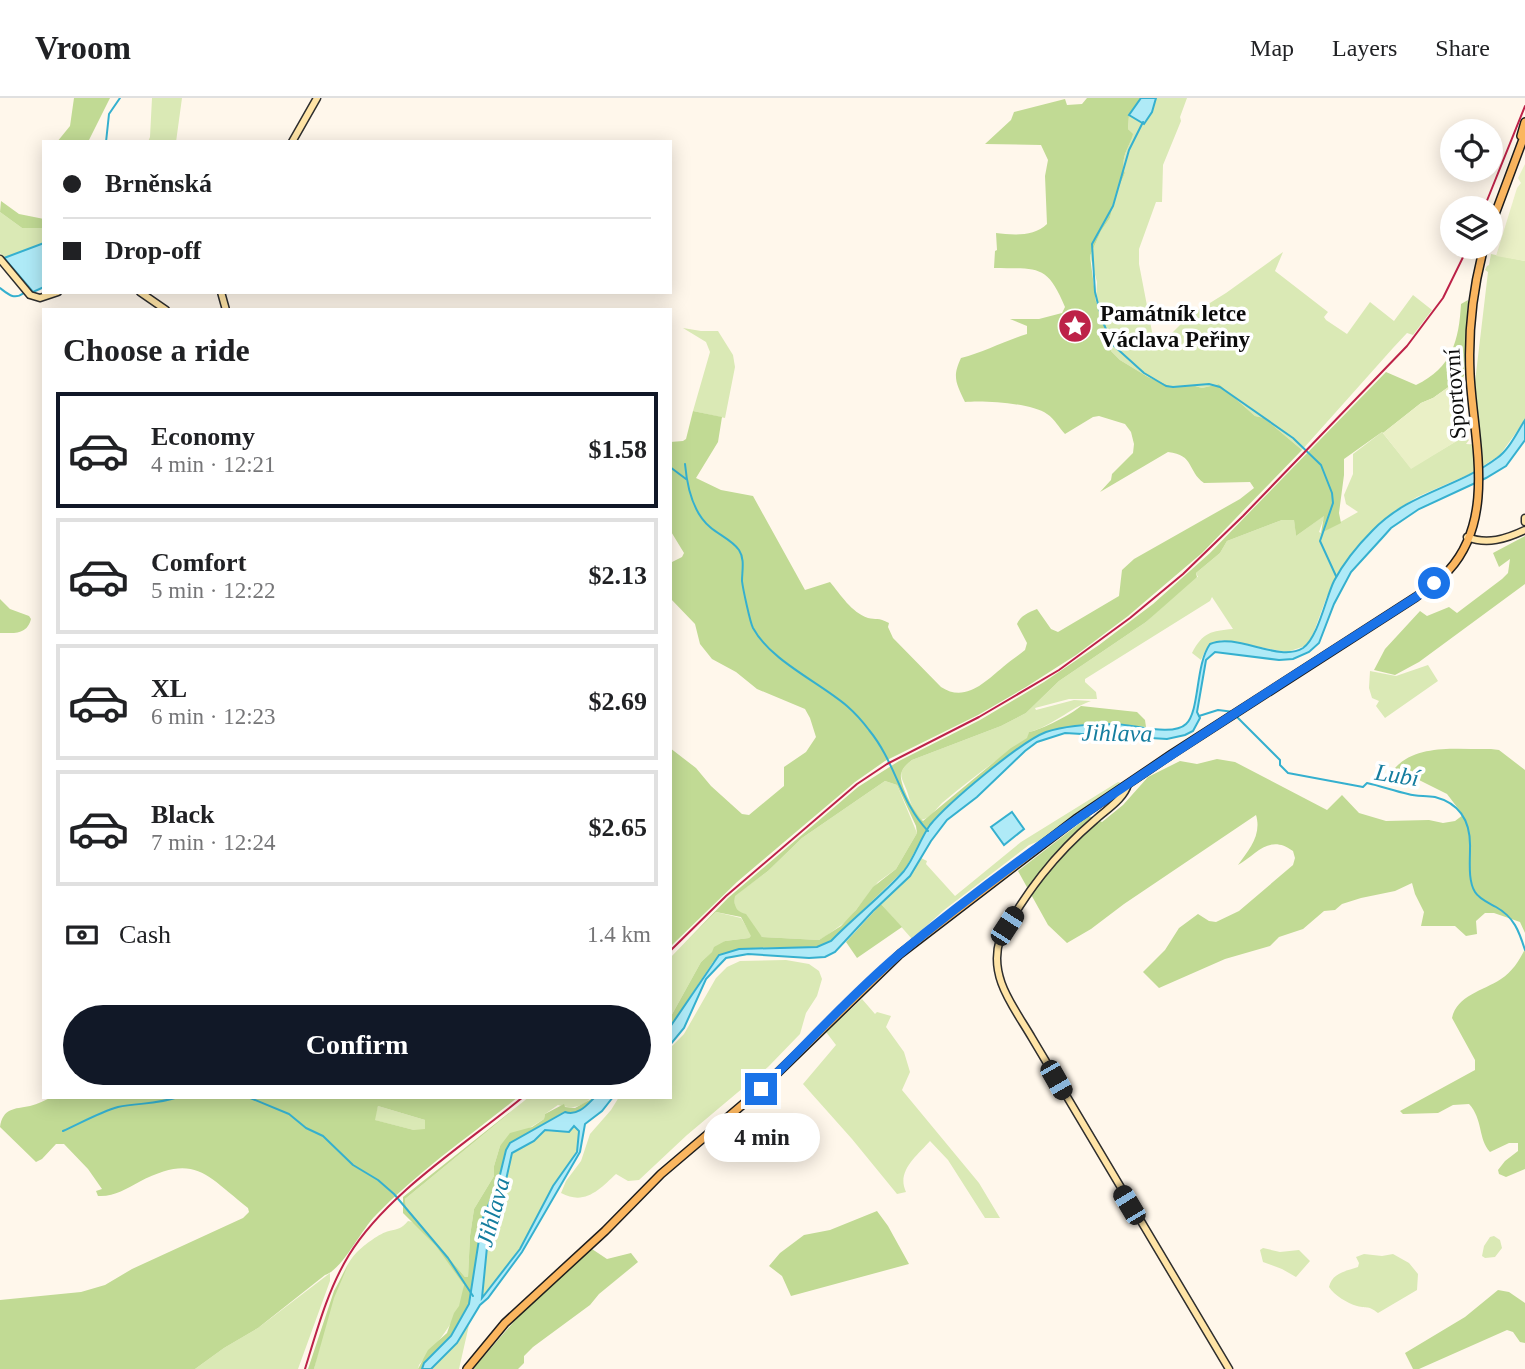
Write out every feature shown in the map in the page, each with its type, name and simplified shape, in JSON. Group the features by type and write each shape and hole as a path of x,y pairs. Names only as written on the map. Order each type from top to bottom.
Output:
{"main road":[{"path":"1501,196 1525,122"},
{"path":"1515,157 1525,134"},
{"path":"1515,157 1525,140"},
{"name":"Sportovní","path":"467,1369 498,1329 605,1231 661,1174 761,1089 889,963 1030,852 1172,754 1416,597 1449,570 1470,538 1479,493 1470,342 1475,288 1481,259"}],"street":[{"path":"293,140 317,98"},
{"path":"0,259 30,295 40,298 52,294"},
{"path":"142,294 163,308"},
{"path":"1470,538 1501,539 1525,530"},
{"path":"1128,784 1120,798 1056,855 1041,873 1000,939 997,972 1002,987 1052,1073 1229,1369"}],"green space":[{"path":"74,98 110,98 89,140 59,140 70,126"},
{"path":"152,98 182,98 176,140 149,140"},
{"path":"1087,98 1141,98 1129,115 1128,129 1133,134 1124,157 1125,173 1110,218 1090,256 1096,302 1103,311 1111,351 1120,360 1148,377 1173,387 1192,385 1202,388 1219,384 1255,416 1264,418 1302,450 1202,553 1128,616 1076,655 1026,687 978,715 885,761 855,782 737,882 672,945 672,750 696,768 711,786 742,814 749,815 784,786 784,767 806,752 816,737 805,709 757,689 736,672 712,659 700,644 695,624 672,600 672,562 684,553 672,533 672,442 686,439 693,411 722,417 718,442 696,478 721,490 753,496 805,590 830,582 856,612 889,623 893,638 941,687 958,693 982,684 1025,650 1027,643 1017,624 1025,615 1037,609 1051,629 1058,632 1119,596 1122,570 1134,559 1240,499 1254,488 1250,482 1204,483 1183,456 1168,452 1100,492 1111,480 1112,474 1133,453 1131,432 1125,424 1099,416 1093,417 1065,434 1052,418 1040,410 1007,403 965,402 959,390 956,375 961,358 1027,334 1027,326 1010,319 1039,319 1062,313 1065,307 1052,282 1039,271 994,268 996,233 1029,233 1047,224 1045,176 1048,160 1041,145 985,144 1011,120 1014,112 1065,99 1067,105 1082,104"},
{"path":"1141,98 1187,98 1181,121 1163,165 1162,202 1156,202 1139,249 1139,264 1153,337 1157,342 1173,332 1189,316 1283,252 1275,271 1328,312 1324,317 1326,320 1347,334 1370,302 1394,321 1413,295 1432,310 1413,335 1407,333 1302,450 1264,418 1255,416 1219,384 1202,388 1192,385 1173,387 1148,377 1120,360 1111,351 1103,311 1096,302 1097,282 1090,256 1110,218 1125,173 1124,157 1132,134 1128,129 1129,115"},
{"path":"1525,164 1525,261 1503,257 1503,233 1521,183 1518,178"},
{"path":"1,201 19,214 42,219 42,228 22,228 0,212"},
{"path":"0,212 22,228 42,228 42,244 4,258 0,253"},
{"path":"1503,256 1525,261 1525,420 1500,455 1472,473 1417,497 1374,529 1327,596 1312,637 1305,646 1287,652 1221,640 1205,651 1201,660 1192,653 1204,637 1213,632 1233,629 1212,597 1210,601 1085,679 1096,692 1097,699 1069,699 1035,708 1036,710 1074,700 1091,701 1029,732 1028,738 963,786 930,816 921,820 901,776 906,765 912,760 1001,726 1026,713 1059,681 1146,622 1193,578 1198,577 1196,573 1220,553 1227,541 1282,520 1294,519 1296,536 1325,515 1319,532 1321,533 1358,512 1346,504 1344,495 1353,474 1353,454 1382,432 1411,468 1465,436 1469,440 1466,444 1481,445 1475,382 1488,272 1485,270 1490,259 1503,259"},
{"path":"1468,300 1464,376 1433,398 1421,403 1344,459 1339,513 1341,523 1321,533 1324,516 1296,536 1294,520 1282,520 1227,541 1220,553 1196,573 1197,577 1146,622 1059,681 1026,713 1001,726 912,760 901,774 902,785 923,821 1011,748 1027,738 1029,732 1056,721 1081,706 1137,712 1145,720 1146,727 1096,725 1047,732 938,816 905,869 831,941 817,947 751,948 713,962 672,1024 672,1014 701,962 714,947 725,941 751,936 741,917 716,912 672,956 728,898 858,787 899,761 980,720 1044,682 1153,604 1210,553 1386,372 1416,385 1438,370 1451,352 1458,329 1461,304","holes":["885,781 897,785 917,833 896,869 873,887 841,926 819,940 762,937 746,914 736,908 735,896 768,871 802,838"]},
{"path":"683,328 718,331 733,355 735,367 725,418 693,411 710,352 706,342"},
{"path":"1464,376 1459,392 1467,433 1411,469 1383,433 1421,403 1433,398"},
{"path":"1525,536 1525,584 1419,662 1395,675 1374,670 1385,649 1420,611 1427,616 1449,607 1457,613 1502,579 1508,573 1510,559 1499,567 1493,553"},
{"path":"0,599 10,609 29,616 31,619 26,628 19,632 0,633"},
{"path":"1428,665 1438,681 1385,718 1376,706 1379,701 1372,698 1369,688 1370,671 1396,676"},
{"path":"1499,750 1525,770 1525,933 1520,922 1494,913 1485,913 1476,921 1477,934 1466,936 1455,926 1421,926 1424,912 1412,883 1395,891 1361,898 1342,904 1335,910 1324,911 1303,929 1279,937 1270,946 1225,959 1159,988 1143,972 1165,950 1179,928 1198,914 1216,922 1239,911 1293,865 1293,851 1277,844 1263,848 1238,865 1256,836 1256,815 1067,943 1048,925 1018,871 1089,816 1102,822 1123,805 1148,777 1180,761 1197,764 1217,759 1235,762 1327,810 1342,795 1359,813 1386,821 1429,820 1443,823 1455,821 1463,815 1447,794 1395,768 1404,760 1427,751"},
{"path":"1167,753 1044,839 1029,845 944,910 912,939 881,904 910,876 921,858 927,861 926,864 955,896 1021,842"},
{"path":"885,781 897,785 917,833 896,869 878,882 848,920 819,940 762,937 735,907 734,896 768,871 802,838"},
{"path":"881,904 902,927 857,958 846,942"},
{"path":"716,912 741,918 752,936 725,941 701,962 672,1014 672,956"},
{"path":"1525,949 1525,1169 1506,1177 1499,1174 1498,1170 1518,1151 1518,1143 1509,1143 1490,1152 1469,1104 1453,1105 1438,1113 1403,1114 1400,1111 1475,1070 1475,1060 1452,1018 1455,1010 1472,994 1505,976"},
{"path":"786,960 809,964 819,971 822,979 817,996 806,1013 800,1034 768,1067 687,1135 639,1180 628,1181 616,1174 598,1190 585,1197 570,1197 561,1193 566,1181 581,1161 590,1134 618,1099 672,1099 672,1046 684,1034 716,978 727,967 740,961"},
{"path":"862,999 875,1014 877,1012 891,1016 886,1027 904,1052 910,1072 902,1090 979,1183 1000,1218 985,1218 948,1160 930,1141 909,1164 904,1177 906,1192 897,1194 803,1084 836,1045 826,1032"},
{"path":"47,1099 515,1099 392,1199 370,1222 345,1258 332,1271 258,1328 195,1369 0,1369 0,1300 81,1292 105,1285 132,1269 243,1218 249,1212 248,1208 209,1177 187,1169 158,1173 120,1192 98,1196 96,1191 102,1189 88,1169 64,1144 56,1144 36,1162 0,1127 1,1121 10,1110","holes":["378,1106 425,1120 425,1129 414,1130 375,1120"]},
{"path":"527,1099 589,1099 576,1107 558,1105 545,1114 544,1119 500,1146 494,1176 474,1209 468,1277 465,1277 406,1207 405,1199"},
{"path":"527,1099 405,1199 406,1207 465,1277 468,1277 474,1209 494,1176 500,1146 510,1133 532,1127 544,1119 545,1114 564,1104 565,1107 575,1108 593,1099 581,1110 564,1112 510,1143 498,1183 482,1220 469,1305 451,1336 424,1363 422,1369 418,1369 428,1350 447,1333 459,1306 464,1285 436,1246 403,1213 403,1197"},
{"path":"378,1106 425,1120 425,1130 414,1130 374,1120"},
{"path":"574,1126 579,1131 578,1152 553,1186 520,1249 482,1298 489,1227 506,1180 512,1153 539,1137 545,1130 569,1132"},
{"path":"877,1211 909,1264 791,1296 782,1276 769,1266 780,1253 804,1235 830,1230"},
{"path":"408,1221 431,1238 464,1285 459,1307 448,1328 418,1369 314,1369 330,1307 349,1262 372,1240"},
{"path":"1494,1236 1500,1240 1502,1248 1495,1257 1485,1258 1482,1256 1484,1246 1490,1237"},
{"path":"1263,1248 1280,1252 1299,1250 1310,1261 1296,1277 1263,1262 1260,1250"},
{"path":"592,1249 607,1259 631,1253 638,1262 599,1294 590,1305 533,1347 524,1356 524,1363 518,1369 473,1369 523,1311"},
{"path":"1364,1254 1393,1254 1409,1263 1418,1274 1417,1290 1378,1313 1341,1298 1329,1287 1331,1282 1340,1273 1358,1267 1356,1257"},
{"path":"348,1265 334,1298 314,1369 308,1369 334,1291"},
{"path":"330,1273 330,1281 298,1369 195,1369 258,1328"},
{"path":"1498,1290 1509,1292 1525,1303 1525,1343 1520,1342 1513,1332 1507,1330 1419,1369 1413,1369 1405,1353 1465,1317"},
{"path":"469,1325 459,1369 431,1369 457,1343"}],"water":[{"path":"1141,98 1156,98 1152,112 1144,124 1129,115"},
{"path":"42,244 42,288 33,292 4,258"},
{"name":"Jihlava","path":"1525,420 1525,440 1506,466 1419,509 1391,528 1351,572 1334,604 1319,643 1309,652 1293,659 1279,660 1215,652 1206,660 1197,712 1200,718 1193,731 1185,735 1167,739 1065,733 1037,742 977,797 947,820 910,876 835,952 825,957 809,958 748,954 726,958 706,979 684,1028 672,1043 672,1024 719,955 739,949 817,947 831,941 904,871 926,830 939,815 985,774 1034,738 1071,726 1114,724 1162,730 1180,728 1186,724 1194,709 1202,664 1210,644 1232,642 1282,652 1303,648 1313,636 1338,574 1367,536 1402,507 1482,468 1509,446"},
{"path":"1012,812 1024,829 1004,845 991,827"},
{"name":"Jihlava","path":"593,1099 611,1099 602,1111 585,1124 580,1152 522,1252 480,1305 457,1343 431,1369 422,1369 424,1363 451,1336 469,1304 482,1220 498,1183 510,1143 565,1112 578,1111","holes":["574,1126 579,1131 577,1152 553,1186 520,1249 482,1298 489,1227 506,1180 512,1153 534,1141 545,1130 569,1132"]}],"waterway":[{"path":"106,140 109,114 120,98"},
{"path":"1143,122 1129,150 1113,206 1092,244 1095,292 1102,320 1113,345 1144,373 1166,386 1209,384 1220,387 1293,438 1321,465 1333,503 1320,541 1336,576"},
{"path":"0,288 9,295 24,293"},
{"path":"685,464 689,490 699,514 710,527 733,543 741,554 742,581 753,628 771,651 836,697 862,721 886,756 911,808 928,831"},
{"path":"672,468 686,479"},
{"name":"Lubí","path":"1199,716 1218,710 1234,712"},
{"name":"Lubí","path":"1237,717 1280,760 1280,765 1288,773 1363,787 1367,783 1411,795 1435,797 1452,804 1463,816 1469,831 1470,877 1473,888 1482,899 1512,920 1525,950"},
{"path":"63,1131 118,1107 170,1099"},
{"path":"253,1099 289,1114 306,1128 323,1136 353,1165 378,1180 394,1194 448,1258 473,1296"}],"railway":[{"path":"1489,196 1525,106"},
{"path":"672,949 726,896 857,784 887,764 979,717 1059,670 1130,618 1183,574 1243,516 1407,346 1443,298 1462,259"},
{"path":"305,1369 335,1282 365,1232 429,1170 520,1099"}],"place":[{"name":"Památník letce Václava Peřiny","path":"1075,326"}],"route":[{"path":"761,1089 889,963 1034,849 1172,754 1434,583"}]}
